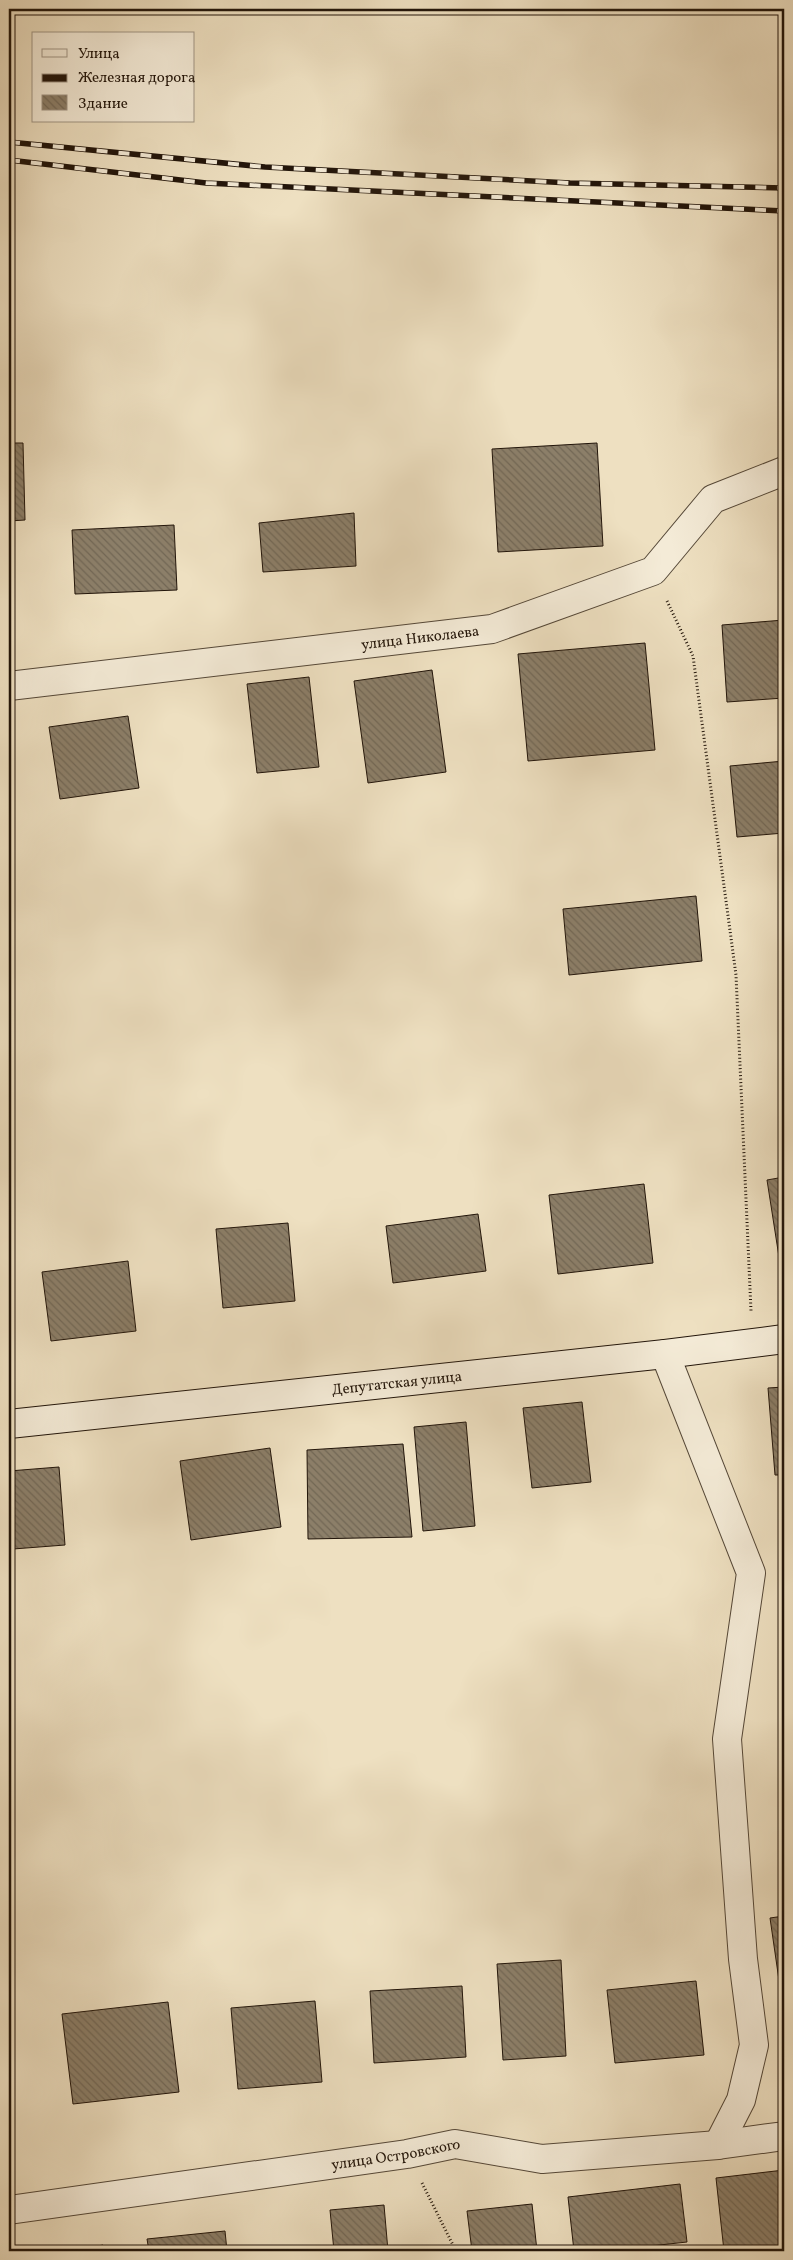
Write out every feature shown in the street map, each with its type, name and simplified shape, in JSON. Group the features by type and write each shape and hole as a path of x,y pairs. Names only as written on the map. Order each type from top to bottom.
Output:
{"street":[{"path":"653,571 713,499 784,471"},
{"name":"улица Николаева","path":"9,686 492,630 653,571"},
{"name":"Депутатская улица","path":"9,1424 665,1354 784,1339"},
{"path":"665,1354 751,1573 727,1739 743,1959 754,2045 741,2100 718,2145"},
{"name":"улица Островского","path":"9,2210 407,2154 455,2144 542,2159 718,2145 784,2136"}],"path":[{"path":"653,571 693,656 736,974 752,1344"},
{"path":"407,2154 456,2251"}],"building":[{"path":"9,443 23,443 25,520 9,521"},
{"path":"597,443 603,546 498,552 492,449"},
{"path":"354,513 356,566 263,572 259,523"},
{"path":"174,525 177,590 75,594 72,530"},
{"path":"784,620 784,698 727,702 722,625"},
{"path":"645,643 655,750 528,761 518,654"},
{"path":"432,670 446,772 368,783 354,681"},
{"path":"309,677 319,767 257,773 247,684"},
{"path":"128,716 139,788 60,799 49,727"},
{"path":"784,761 784,833 737,837 730,766"},
{"path":"696,896 702,961 569,975 563,909"},
{"path":"784,1177 784,1256 779,1257 767,1180"},
{"path":"644,1184 653,1263 558,1274 549,1195"},
{"path":"478,1214 486,1271 393,1283 386,1226"},
{"path":"288,1223 295,1301 223,1308 216,1229"},
{"path":"128,1261 136,1331 51,1341 42,1272"},
{"path":"784,1387 784,1475 775,1475 768,1388"},
{"path":"582,1402 591,1482 532,1488 523,1408"},
{"path":"466,1422 475,1526 423,1531 414,1427"},
{"path":"403,1444 412,1537 308,1539 307,1450"},
{"path":"270,1448 281,1527 191,1540 180,1461"},
{"path":"59,1467 65,1545 13,1549 9,1471"},
{"path":"784,1916 784,2015 770,1918"},
{"path":"561,1960 566,2056 503,2060 497,1964"},
{"path":"696,1981 704,2055 615,2063 607,1990"},
{"path":"462,1986 466,2057 374,2063 370,1991"},
{"path":"315,2001 322,2082 238,2089 231,2008"},
{"path":"168,2002 179,2092 73,2104 62,2014"},
{"path":"784,2170 784,2251 724,2251 716,2178"},
{"path":"680,2184 687,2242 632,2248 633,2251 574,2251 568,2197"},
{"path":"532,2204 537,2251 472,2251 467,2211"},
{"path":"384,2205 388,2251 334,2251 330,2210"},
{"path":"225,2231 227,2251 149,2251 147,2239"},
{"path":"103,2245 104,2251 68,2251"}],"railway":[{"path":"9,142 265,167 570,183 784,188"},
{"path":"9,160 206,183 784,211"}]}
